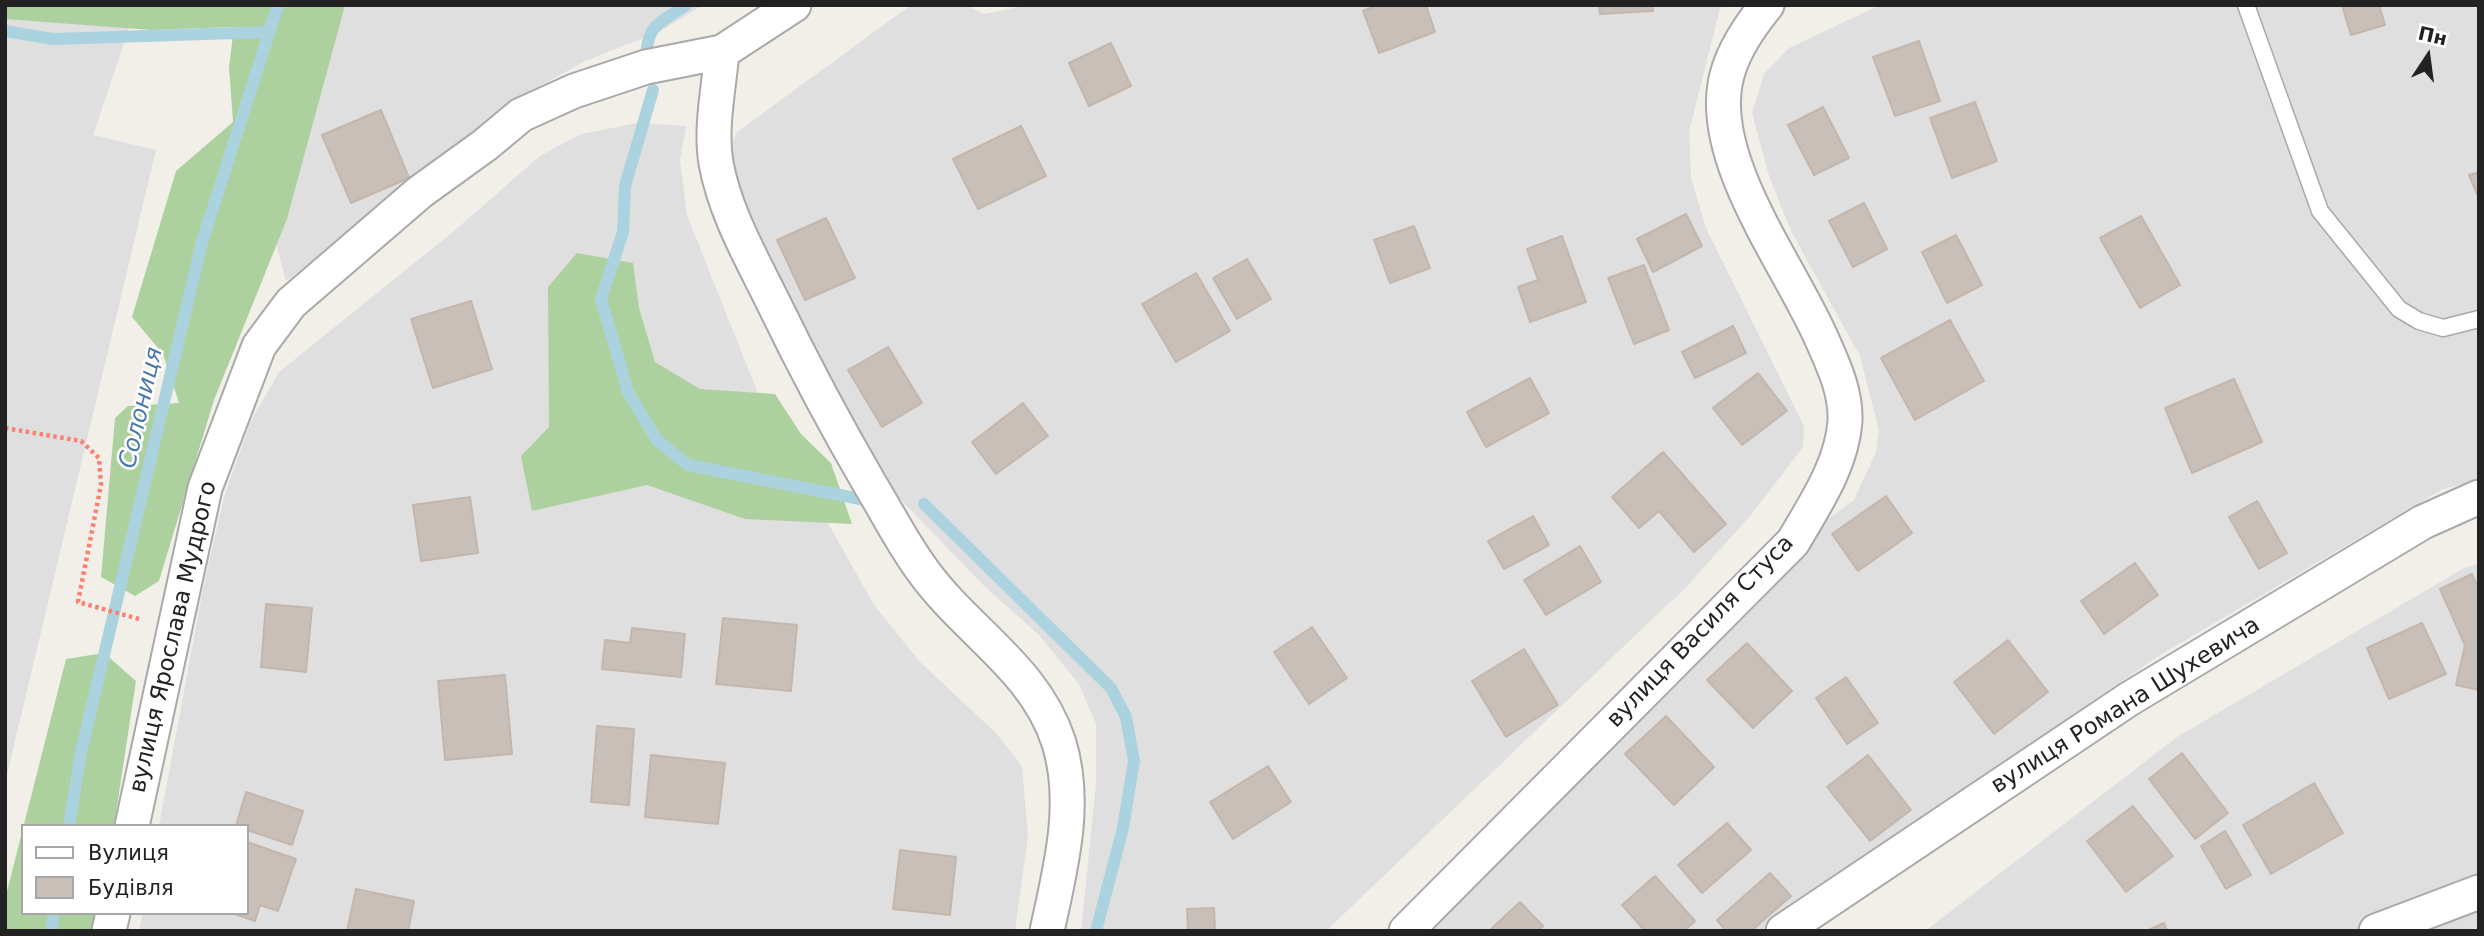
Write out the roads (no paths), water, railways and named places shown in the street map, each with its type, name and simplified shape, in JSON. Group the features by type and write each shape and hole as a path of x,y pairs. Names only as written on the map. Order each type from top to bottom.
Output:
{"street":[{"path":"794,5 722,52 715,123 716,162 734,224 817,393 923,572 950,603 1012,663 1038,697 1059,744 1068,801 1065,839 1046,931"},
{"name":"вулиця Василя Стуса","path":"1406,931 1793,542 1832,474 1845,421 1842,388 1814,320 1757,215 1738,171 1725,119 1725,84 1745,32 1767,5"},
{"name":"вулиця Ярослава Мудрого","path":"132,824 205,488 259,346 291,303 420,192 521,115 574,91 646,67 722,52"},
{"name":"вулиця Романа Шухевича","path":"1783,931 2129,699 2423,522 2479,497"},
{"path":"2376,931 2479,892"}],"lane":[{"path":"2246,5 2320,211 2399,309 2419,321 2443,328 2479,319"}],"waterway":[{"name":"Солониця","path":"69,824 81,752 202,242 278,5"},
{"path":"646,62 648,40 655,27 686,5"},
{"path":"5,31 53,39 268,32"},
{"path":"653,90 625,186 623,232 601,299 628,392 657,440 688,465 865,500"},
{"path":"924,504 1111,688 1126,717 1134,761 1123,828 1096,931"},
{"name":"Солониця","path":"51,931 54,915"}]}
